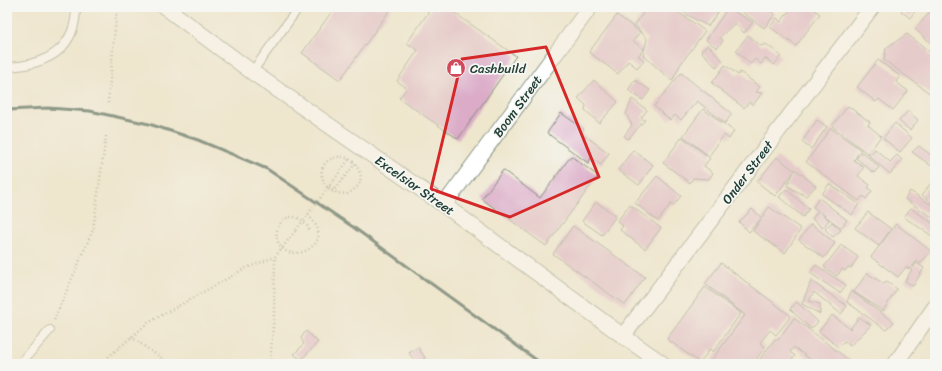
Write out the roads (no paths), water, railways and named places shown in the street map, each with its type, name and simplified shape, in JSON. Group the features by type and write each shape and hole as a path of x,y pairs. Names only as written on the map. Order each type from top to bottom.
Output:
{"street":[{"name":"Excelsior Street","path":"165,7 252,72 444,205 663,364"},
{"name":"Boom Street","path":"444,205 590,7"},
{"name":"Onder Street","path":"623,336 872,7"},
{"path":"894,364 935,307"}],"lane":[{"path":"7,67 23,66 44,60 60,49 69,39 74,28 76,7"},
{"path":"252,72 299,7"},
{"path":"20,364 50,330"}],"railway":[{"path":"7,110 48,108 90,111 149,124 198,140 267,169 353,227 542,364"}],"place":[{"name":"Cashbuild","path":"456,68"}]}
